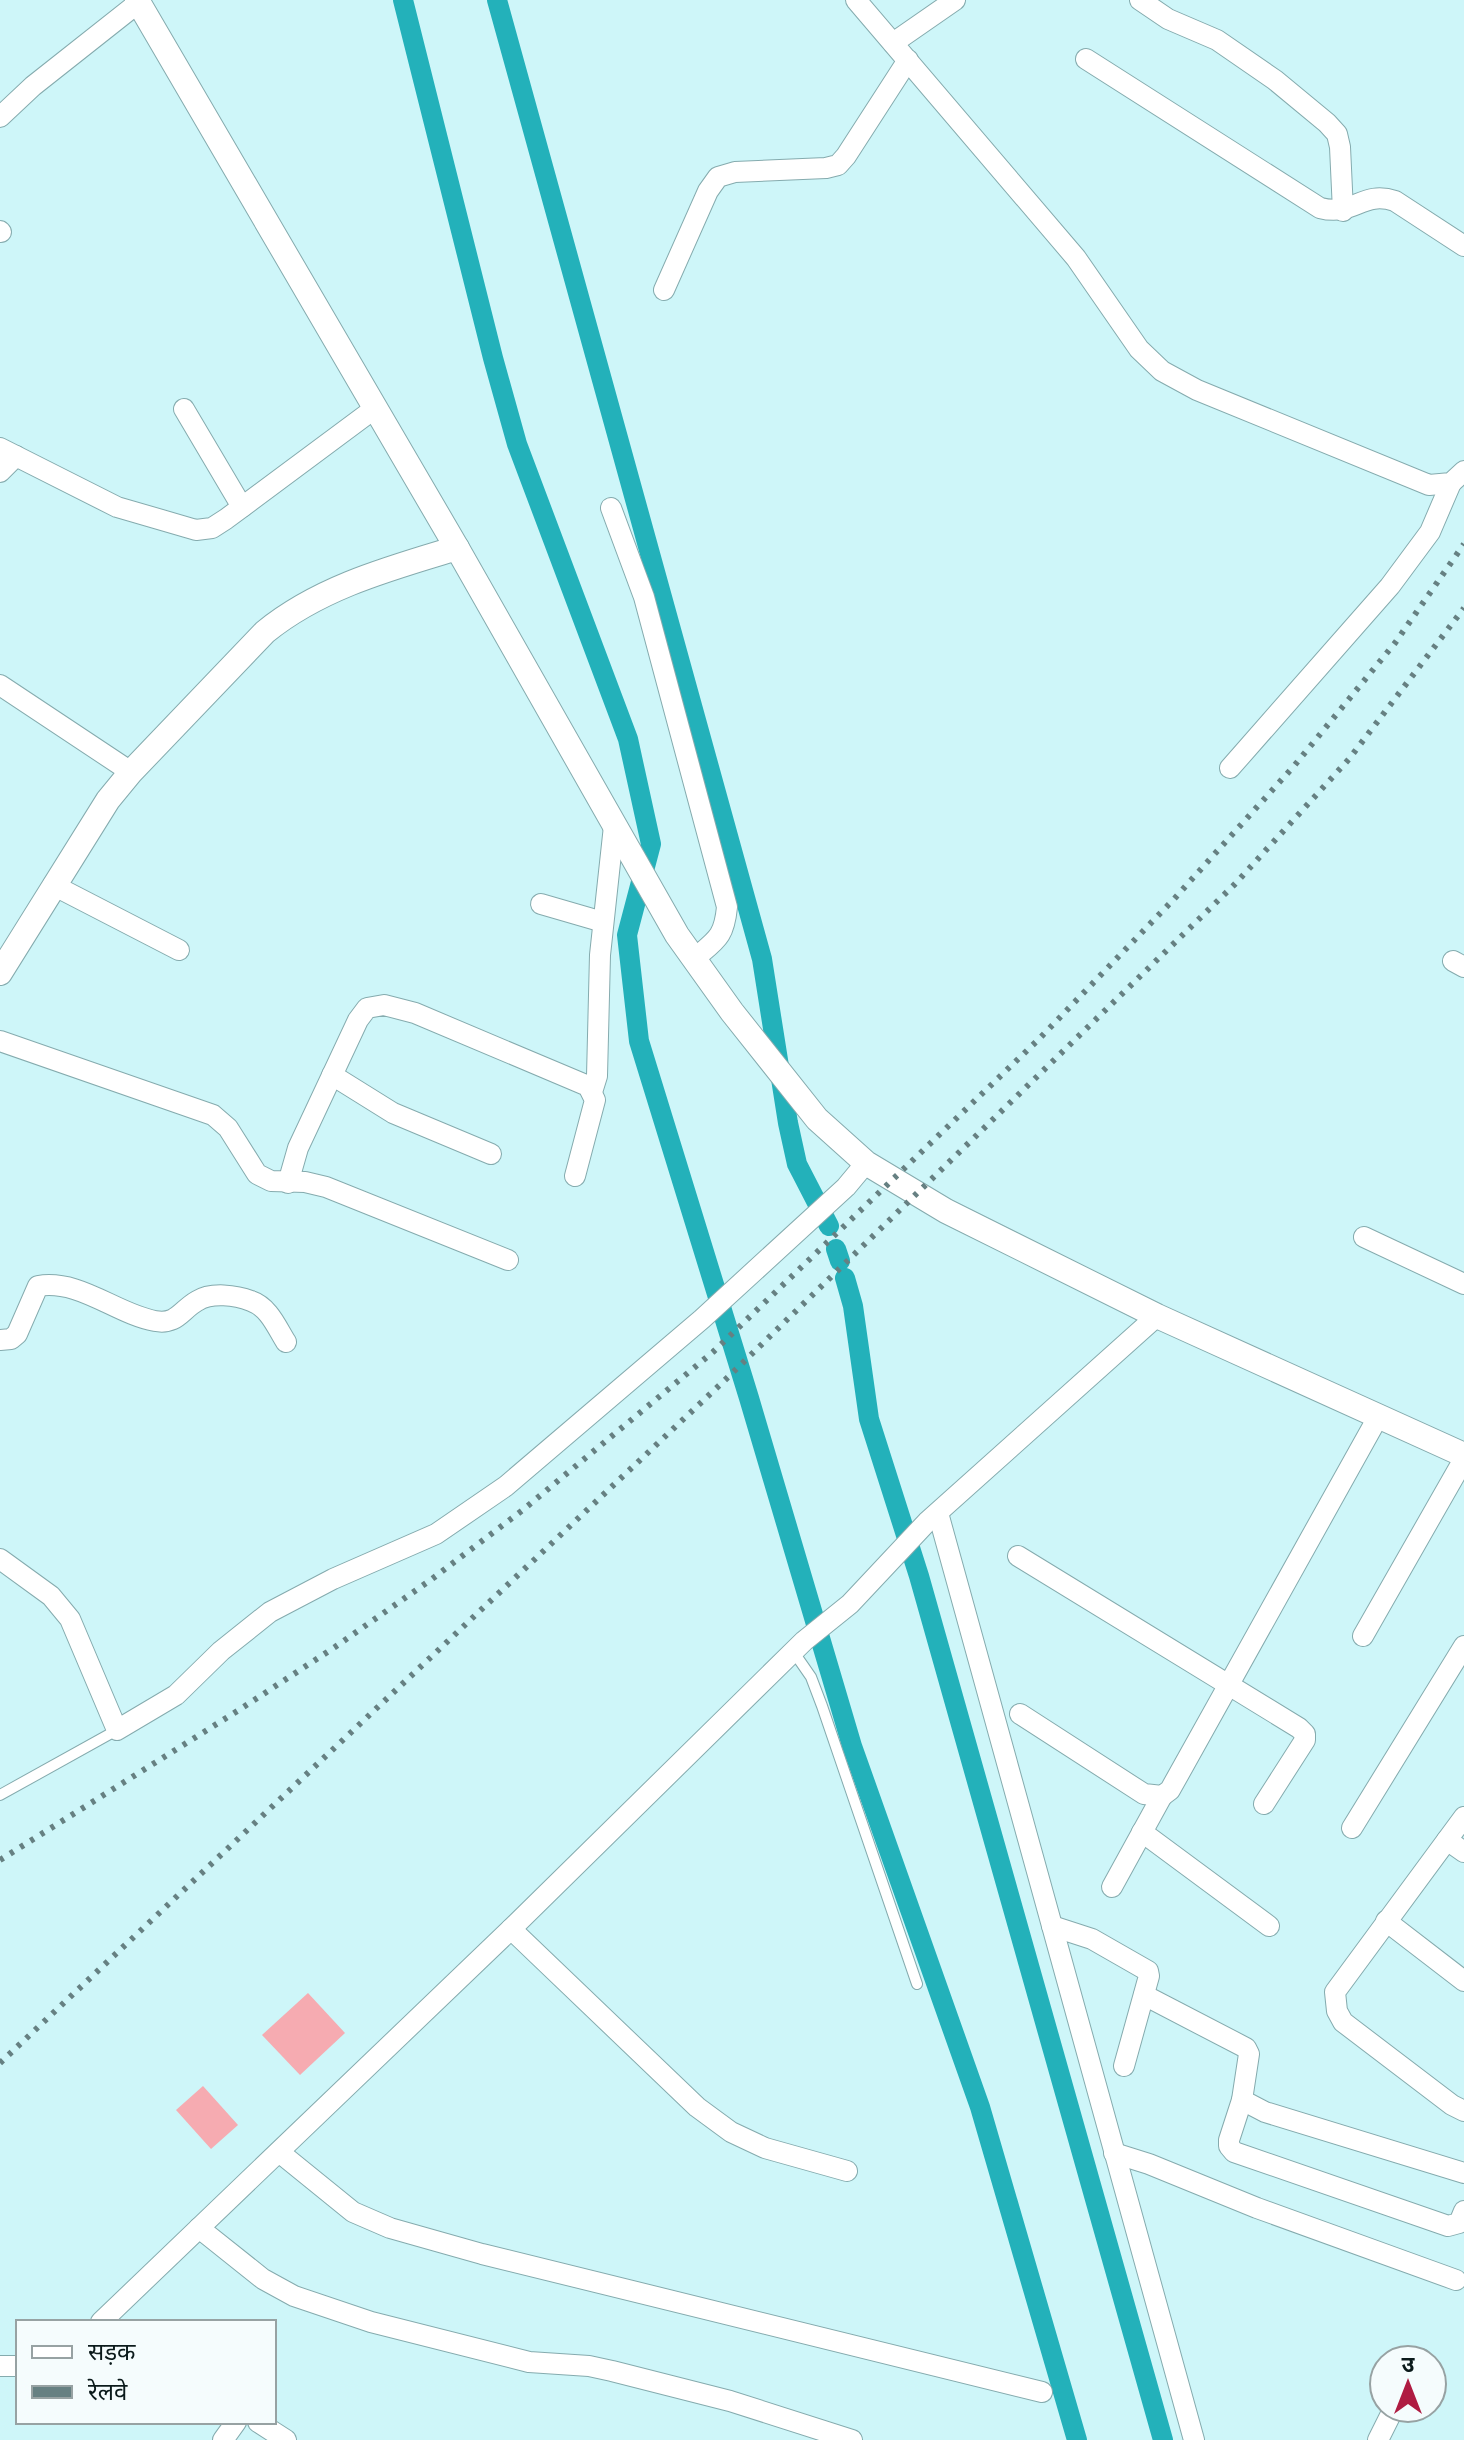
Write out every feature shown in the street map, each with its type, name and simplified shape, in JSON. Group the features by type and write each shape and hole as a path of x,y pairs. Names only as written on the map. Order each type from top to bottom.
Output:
{"street":[{"path":"856,0 1076,258 1139,349 1162,371 1197,390 1429,485 1457,477"},
{"path":"893,43 955,0"},
{"path":"1140,0 1168,19 1217,40 1275,80 1327,123 1337,134 1340,147 1343,211"},
{"path":"0,117 33,86 137,2 457,548 677,935 817,1119 866,1163 946,1211 1157,1316 1464,1457 1363,1636"},
{"path":"1086,59 1320,208 1343,211 1371,198 1383,197 1395,201 1464,246"},
{"path":"664,290 708,191 718,177 735,172 838,165 908,60"},
{"path":"184,409 242,507"},
{"path":"0,472 8,452 117,507 196,530 212,528 374,409"},
{"path":"1230,768 1390,586 1430,532 1457,477"},
{"path":"611,508 644,597 727,907 725,928 694,959"},
{"path":"0,973 108,800 223,674 286,615 381,571 457,548"},
{"path":"0,685 131,772"},
{"path":"592,1092 597,1076 603,922 619,834"},
{"path":"53,885 179,950"},
{"path":"541,904 603,922"},
{"path":"288,1183 298,1148 358,1020 367,1008 384,1005 415,1013 588,1086 595,1100 575,1176"},
{"path":"0,1041 213,1115 228,1128 257,1174 271,1181 305,1182 326,1187 508,1260"},
{"path":"332,1075 393,1113 491,1154"},
{"path":"0,1559 51,1596 70,1619 117,1730 176,1695 221,1651 270,1612 333,1579 436,1534 506,1486 702,1319 846,1187 866,1163"},
{"path":"1364,1237 1464,1284"},
{"path":"0,1340 11,1339 17,1334 38,1286 54,1284 156,1321 179,1318 196,1301 206,1297 223,1296 254,1301 265,1310 286,1342"},
{"path":"104,2320 511,1929 799,1646 850,1604 932,1518 1157,1316"},
{"path":"1112,1887 1162,1796 1170,1790 1230,1684 1378,1417"},
{"path":"932,1518 1052,1926 1194,2440"},
{"path":"1018,1556 1230,1684 1305,1734 1299,1751 1264,1804"},
{"path":"1352,1828 1464,1646"},
{"path":"1020,1714 1144,1794 1162,1796"},
{"path":"1464,1817 1335,1992 1337,2011 1343,2022 1464,2111"},
{"path":"1142,1832 1269,1926"},
{"path":"1447,1840 1464,1852"},
{"path":"1386,1921 1464,1981"},
{"path":"1052,1926 1092,1939 1143,1966 1149,1976 1124,2066"},
{"path":"511,1929 697,2107 731,2132 765,2148 847,2171"},
{"path":"1144,1995 1246,2048 1249,2054 1242,2100 1229,2140 1234,2152 1448,2226 1459,2223 1464,2211"},
{"path":"1242,2100 1265,2112 1464,2173"},
{"path":"279,2152 353,2212 390,2228 482,2254 1042,2392"},
{"path":"1114,2153 1456,2280"},
{"path":"199,2228 263,2279 294,2296 371,2322 529,2362 589,2366 612,2371 730,2401 852,2440"},
{"path":"261,2424 286,2440"}],"lane":[{"path":"799,1646 917,1984"},
{"path":"0,1795 117,1730"}],"building":[{"path":"308,1993 345,2033 300,2075 262,2035"},
{"path":"203,2086 238,2125 211,2149 176,2110"}],"waterway":[{"path":"403,0 517,444 628,739 651,844 627,935 639,1041 852,1746 980,2107 1077,2440"},
{"path":"497,0 762,959 797,1164 829,1226"},
{"path":"836,1249 840,1261"},
{"path":"845,1278 853,1306 869,1419 919,1576 1163,2440"}],"railway":[{"path":"0,1860 239,1710 432,1579 524,1509 713,1352 1039,1039 1174,899 1294,766 1395,643 1464,544"},
{"path":"0,2063 725,1380 1235,884 1349,759 1464,608"}]}
